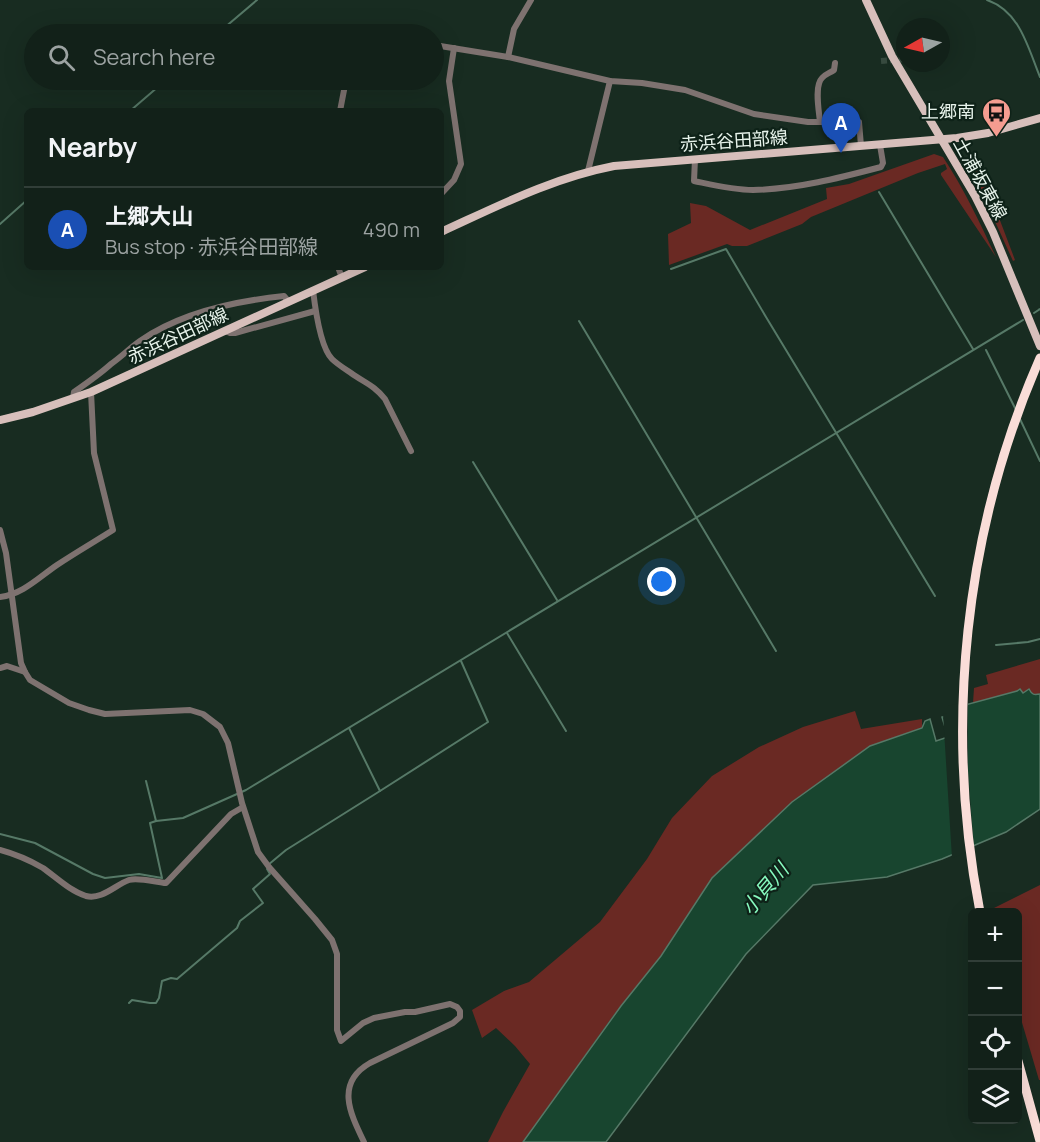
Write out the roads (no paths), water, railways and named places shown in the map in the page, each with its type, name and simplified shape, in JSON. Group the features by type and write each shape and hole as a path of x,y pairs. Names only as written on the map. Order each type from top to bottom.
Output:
{"highway":[{"path":"979,908 968,837 963,786 963,691 972,594 992,497 1020,405 1040,358"},
{"path":"1020,1070 1040,1141"}],"main road":[{"name":"土浦坂東線","path":"866,0 892,56 975,196 993,232 1040,346"},
{"name":"赤浜谷田部線","path":"444,231 528,192 588,171 638,163 942,140 988,133 1040,118"},
{"name":"赤浜谷田部線","path":"0,420 33,412 91,392 359,270"}],"street":[{"path":"508,57 514,29 531,0"},
{"path":"444,46 508,57 610,81 642,83 685,90 754,114 808,122 859,122 861,146"},
{"path":"444,191 454,180 461,164 449,81 454,48"},
{"path":"820,122 819,81 824,75 834,70 835,63"},
{"path":"588,171 610,81"},
{"path":"341,108 344,90"},
{"path":"695,159 694,181 753,190 803,185 840,178 881,166 883,163 880,145"},
{"path":"339,270 342,278"},
{"path":"313,290 315,311 324,346 330,358 370,383 380,392 411,452"},
{"path":"73,398 74,392 141,340 192,315 259,299 284,296 289,302"},
{"path":"225,331 235,333 315,311"},
{"path":"0,597 12,596 113,530 94,453 91,392"},
{"path":"0,530 6,553 21,663 30,680 69,703 105,714 190,710 203,714 220,727 228,743 243,807 258,852 336,947 337,1030 341,1041 363,1023 374,1018 450,1004 460,1011 459,1017 453,1023 370,1063 352,1078 349,1088 351,1114 364,1142"},
{"path":"0,668 7,666 25,672"},
{"path":"0,850 16,854 42,868 75,892 89,897 102,895 131,879 166,883 231,814 243,807"}],"water":[{"name":"小貝川","path":"1020,689 1023,693 1029,689 1033,694 1040,694 1040,809 1006,832 942,859 887,877 813,885 746,954 606,1142 523,1142 621,1006 661,956 712,878 792,802 870,746 922,728 925,721 930,719 936,741 948,737 942,717 948,716 950,709"}],"waterway":[{"path":"229,24 257,0"},
{"path":"987,0 998,5 1015,22 1027,43 1040,77"},
{"path":"133,108 154,90"},
{"path":"879,192 973,349"},
{"path":"0,224 24,203"},
{"path":"671,269 726,249 935,596"},
{"path":"1034,313 1040,309"},
{"path":"146,781 156,821 183,818 246,790 1023,320"},
{"path":"579,321 776,651"},
{"path":"986,350 1016,410"},
{"path":"1019,417 1040,461"},
{"path":"473,462 557,600"},
{"path":"507,633 566,731"},
{"path":"996,645 1040,639"},
{"path":"380,791 488,722 461,661"},
{"path":"268,865 286,850 380,791 349,728"},
{"path":"0,834 35,843 105,878 139,874 162,878 150,823 156,821"},
{"path":"129,1003 132,1000 156,1003 162,981 177,979 263,903 253,889 270,874 267,869"}],"tunnel":[{"path":"881,61 896,60"}],"place":[{"name":"上郷南","path":"996,138"},
{"name":"上郷大山","path":"841,153"}]}
